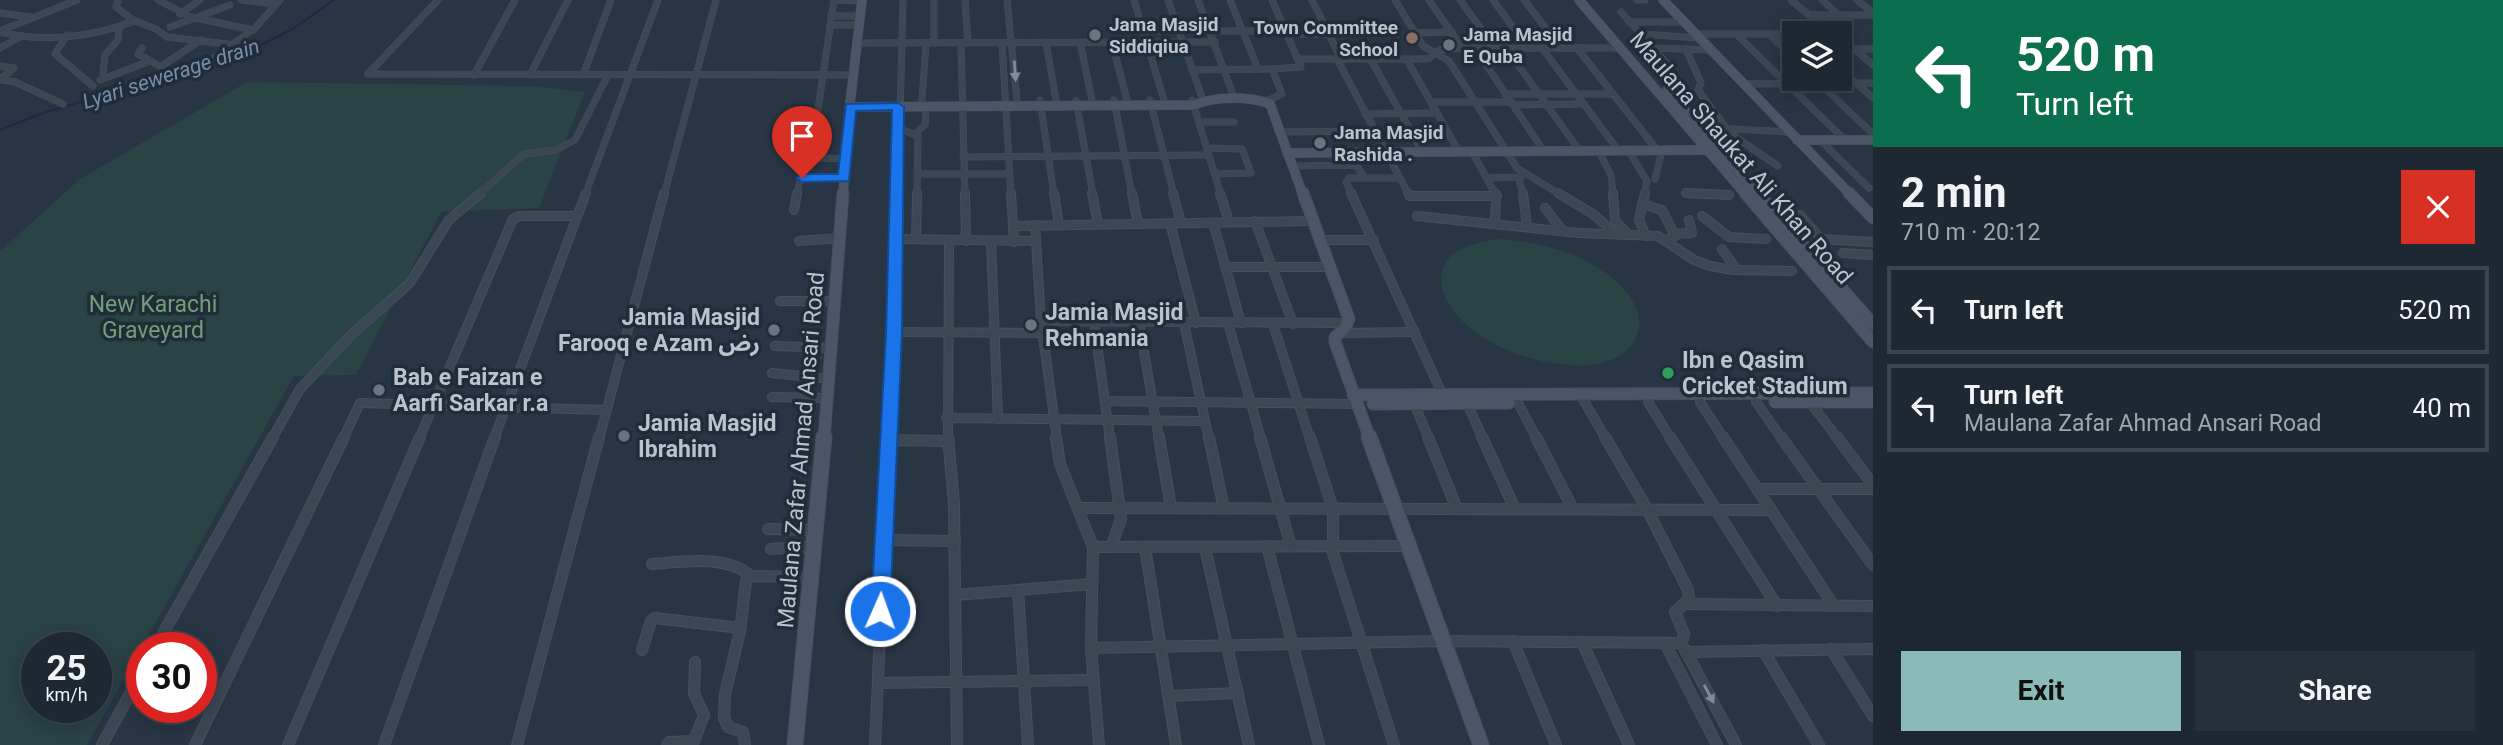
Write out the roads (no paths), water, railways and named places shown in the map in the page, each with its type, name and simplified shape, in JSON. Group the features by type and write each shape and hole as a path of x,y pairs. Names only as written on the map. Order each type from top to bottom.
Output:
{"street":[{"path":"0,31 76,0"},
{"path":"118,0 116,7 134,21 173,38 235,45"},
{"path":"158,0 180,14 208,24 253,30"},
{"path":"180,14 200,0"},
{"path":"241,0 277,2"},
{"path":"438,0 366,73 854,75"},
{"path":"474,75 515,0"},
{"path":"530,75 568,0"},
{"path":"583,75 611,0"},
{"path":"384,745 441,581 658,0"},
{"path":"517,745 716,0"},
{"path":"846,159 818,158 812,151 834,0 862,0"},
{"name":"Maulana Zafar Ahmad Ansari Road","path":"795,745 830,379 850,103 862,0"},
{"path":"875,745 894,332 898,103 903,0"},
{"path":"934,0 934,43"},
{"path":"965,0 962,103 966,241"},
{"path":"1007,0 1017,100"},
{"path":"1134,0 1164,100"},
{"path":"1168,0 1192,70 1199,122 1229,222"},
{"path":"1198,0 1235,100"},
{"path":"1230,0 1258,69"},
{"path":"1192,70 1299,69 1299,59 1272,0"},
{"path":"1312,0 1365,114 1410,196 1496,197"},
{"path":"1395,0 1423,46 1449,61 1503,150 1522,176 1593,214 1617,235"},
{"path":"1429,0 1462,48"},
{"path":"1460,0 1495,48"},
{"path":"1493,0 1528,48"},
{"path":"1524,0 1561,48"},
{"name":"Maulana Shaukat Ali Khan Road","path":"1579,0 1873,342"},
{"name":"Maulana Shaukat Ali Khan Road","path":"1588,0 1873,324"},
{"path":"1637,0 1645,0"},
{"path":"1663,0 1873,218"},
{"path":"1791,0 1807,14 1872,15"},
{"path":"1822,0 1839,15"},
{"path":"1857,0 1872,15"},
{"path":"212,59 253,30 277,2"},
{"path":"170,27 230,5"},
{"path":"1621,12 1671,68"},
{"path":"0,13 32,18"},
{"path":"1816,15 1823,21"},
{"path":"831,16 860,20"},
{"path":"830,25 860,20"},
{"path":"0,31 23,36 67,35 119,29 134,21"},
{"path":"1629,22 1684,22"},
{"path":"119,29 118,40 105,55 102,76 150,61"},
{"path":"1144,31 1329,34"},
{"path":"1415,33 1452,33"},
{"path":"1641,34 1782,34"},
{"path":"1736,34 1782,79"},
{"path":"1769,34 1782,46"},
{"path":"67,35 55,54 93,86"},
{"path":"0,48 23,36"},
{"path":"173,38 171,40 176,49 185,51"},
{"path":"160,67 201,40"},
{"path":"859,43 1215,41"},
{"path":"1046,42 1056,100"},
{"path":"1080,42 1092,100"},
{"path":"1112,42 1127,100"},
{"path":"916,239 916,134 925,125 926,43"},
{"path":"1002,43 1014,242"},
{"path":"142,48 138,54 172,73"},
{"path":"1299,59 1407,60 1430,58 1442,49 1462,48 1620,48"},
{"path":"1475,48 1543,150"},
{"path":"1506,48 1579,150"},
{"path":"1542,48 1647,181 1639,220 1646,236"},
{"path":"1577,48 1658,150 1662,159 1655,179"},
{"path":"1654,48 1711,50"},
{"path":"1686,49 1701,83 1698,90 1725,128 1778,166"},
{"path":"1854,49 1873,49"},
{"path":"1854,49 1873,65"},
{"path":"1371,60 1422,151"},
{"path":"1407,60 1458,150"},
{"path":"0,66 14,68 0,80"},
{"path":"850,103 1267,101 1282,94 1272,69"},
{"path":"164,632 300,389 352,334 409,284 449,220 460,209 495,182 524,154 556,150 575,140 608,75"},
{"path":"1852,79 1873,99"},
{"path":"0,80 15,82 64,104"},
{"path":"1852,83 1873,83"},
{"path":"1744,84 1782,84"},
{"path":"1794,91 1845,140"},
{"path":"1828,91 1873,134"},
{"path":"1506,94 1614,94"},
{"path":"1005,104 1017,100 1041,104 1056,100 1076,104 1092,100 1115,103 1127,100 1151,103 1164,100 1197,102"},
{"path":"1267,101 1349,319 1335,342 1481,745"},
{"path":"1431,102 1584,104"},
{"path":"1115,103 1138,224"},
{"path":"1151,103 1181,223"},
{"path":"1041,104 1059,225"},
{"path":"1076,104 1098,224"},
{"path":"1365,114 1437,113"},
{"path":"1199,122 1234,122"},
{"path":"1688,127 1725,128 1820,140 1873,140"},
{"path":"898,128 916,134"},
{"path":"1280,132 1374,131"},
{"path":"1820,140 1871,188"},
{"path":"963,157 1164,155 1242,149 1251,173 1215,174"},
{"path":"1290,160 1384,152 1458,150 1708,150"},
{"path":"1471,150 1497,194 1495,223"},
{"path":"1598,150 1611,175 1615,221 1629,235"},
{"path":"1290,160 1356,166 1364,178"},
{"path":"917,174 1010,174"},
{"path":"1487,178 1522,176"},
{"path":"1522,176 1527,227"},
{"path":"794,210 800,179 844,178"},
{"path":"1399,178 1349,178 1346,182 1445,399"},
{"path":"1844,188 1871,188"},
{"path":"1685,193 1728,195"},
{"path":"1642,204 1662,210 1671,237 1701,264 1736,269 1792,271"},
{"path":"1545,208 1563,231"},
{"path":"288,745 513,219 519,215 577,216"},
{"path":"1800,215 1821,239 1873,242"},
{"path":"1416,216 1563,231 1671,237 1693,232 1689,220"},
{"path":"1702,216 1729,237 1766,239"},
{"path":"1255,221 1293,324"},
{"path":"1013,226 1311,221"},
{"path":"1213,222 1241,323"},
{"path":"1170,223 1196,323"},
{"path":"1035,225 1041,321 1060,464 1093,546 1091,648 1099,745"},
{"path":"799,242 840,238"},
{"path":"897,239 1036,241"},
{"path":"949,240 947,418 954,503 957,745"},
{"path":"1319,240 1374,240"},
{"path":"991,241 998,419"},
{"path":"1722,249 1736,269"},
{"path":"1843,253 1873,255"},
{"path":"1862,254 1873,265"},
{"path":"1226,267 1329,267"},
{"path":"780,301 836,301"},
{"path":"1041,321 1293,324 1415,332"},
{"path":"1094,322 1120,508 1120,528 1111,547"},
{"path":"1139,322 1171,508"},
{"path":"1184,323 1224,509"},
{"path":"1228,323 1291,547"},
{"path":"1273,324 1333,509 1331,546 1394,745"},
{"path":"894,332 1043,333"},
{"path":"775,346 832,348"},
{"path":"772,373 830,379"},
{"path":"1105,401 1298,404 1355,399 1873,393"},
{"path":"772,397 828,398"},
{"path":"1355,399 1414,403 1445,399 1467,403 1518,403 1582,398 1648,402 1873,402"},
{"path":"1582,398 1647,509 1688,590 1689,598 1675,612 1684,634 1684,648 1736,745"},
{"path":"195,745 357,407 366,402 606,410"},
{"path":"1648,402 1777,606"},
{"path":"1700,402 1834,606"},
{"path":"1756,402 1873,565"},
{"path":"1810,402 1873,487"},
{"path":"1414,403 1457,509"},
{"path":"1467,403 1516,509"},
{"path":"1518,403 1573,509"},
{"path":"947,418 1205,421"},
{"path":"888,440 948,440"},
{"path":"1757,489 1873,487"},
{"path":"1077,508 1771,510"},
{"path":"768,529 816,530"},
{"path":"883,540 955,541"},
{"path":"771,549 786,546 814,547"},
{"path":"1093,546 1408,546"},
{"path":"1145,547 1176,745"},
{"path":"1205,547 1249,745"},
{"path":"1267,547 1319,745"},
{"path":"652,564 734,565 748,571 751,576"},
{"path":"751,576 811,578"},
{"path":"745,745 743,732 728,727 725,721 727,682 740,628 744,587 751,576"},
{"path":"955,595 1092,584"},
{"path":"1018,590 1028,745"},
{"path":"1684,604 1873,607"},
{"path":"642,650 651,621 655,618 740,628"},
{"path":"1091,648 1513,641 1664,643 1684,648 1763,650 1873,649"},
{"path":"1513,641 1556,745"},
{"path":"1581,642 1629,745"},
{"path":"1664,643 1717,745"},
{"path":"1830,649 1873,716"},
{"path":"1763,650 1819,745"},
{"path":"667,745 669,742 692,742 701,726 703,710 694,695 695,662"},
{"path":"878,682 1093,680"},
{"path":"1169,696 1238,693"},
{"path":"102,745 126,701"}],"waterway":[{"name":"Lyari sewerage drain","path":"0,130 40,114 250,51 294,28 334,0"}],"place":[{"name":"Jama Masjid Siddiqiua","path":"1095,35"},
{"name":"Town Committee School","path":"1412,38"},
{"name":"Jama Masjid E Quba","path":"1449,45"},
{"name":"Jama Masjid Rashida .","path":"1320,143"},
{"name":"Jamia Masjid Rehmania","path":"1031,325"},
{"name":"Jamia Masjid Farooq e Azam رض","path":"774,330"},
{"name":"Ibn e Qasim Cricket Stadium","path":"1668,373"},
{"name":"Bab e Faizan e Aarfi Sarkar r.a","path":"379,390"},
{"name":"Jamia Masjid Ibrahim","path":"624,436"}],"park label":[{"name":"New Karachi Graveyard","path":"153,317"}]}
